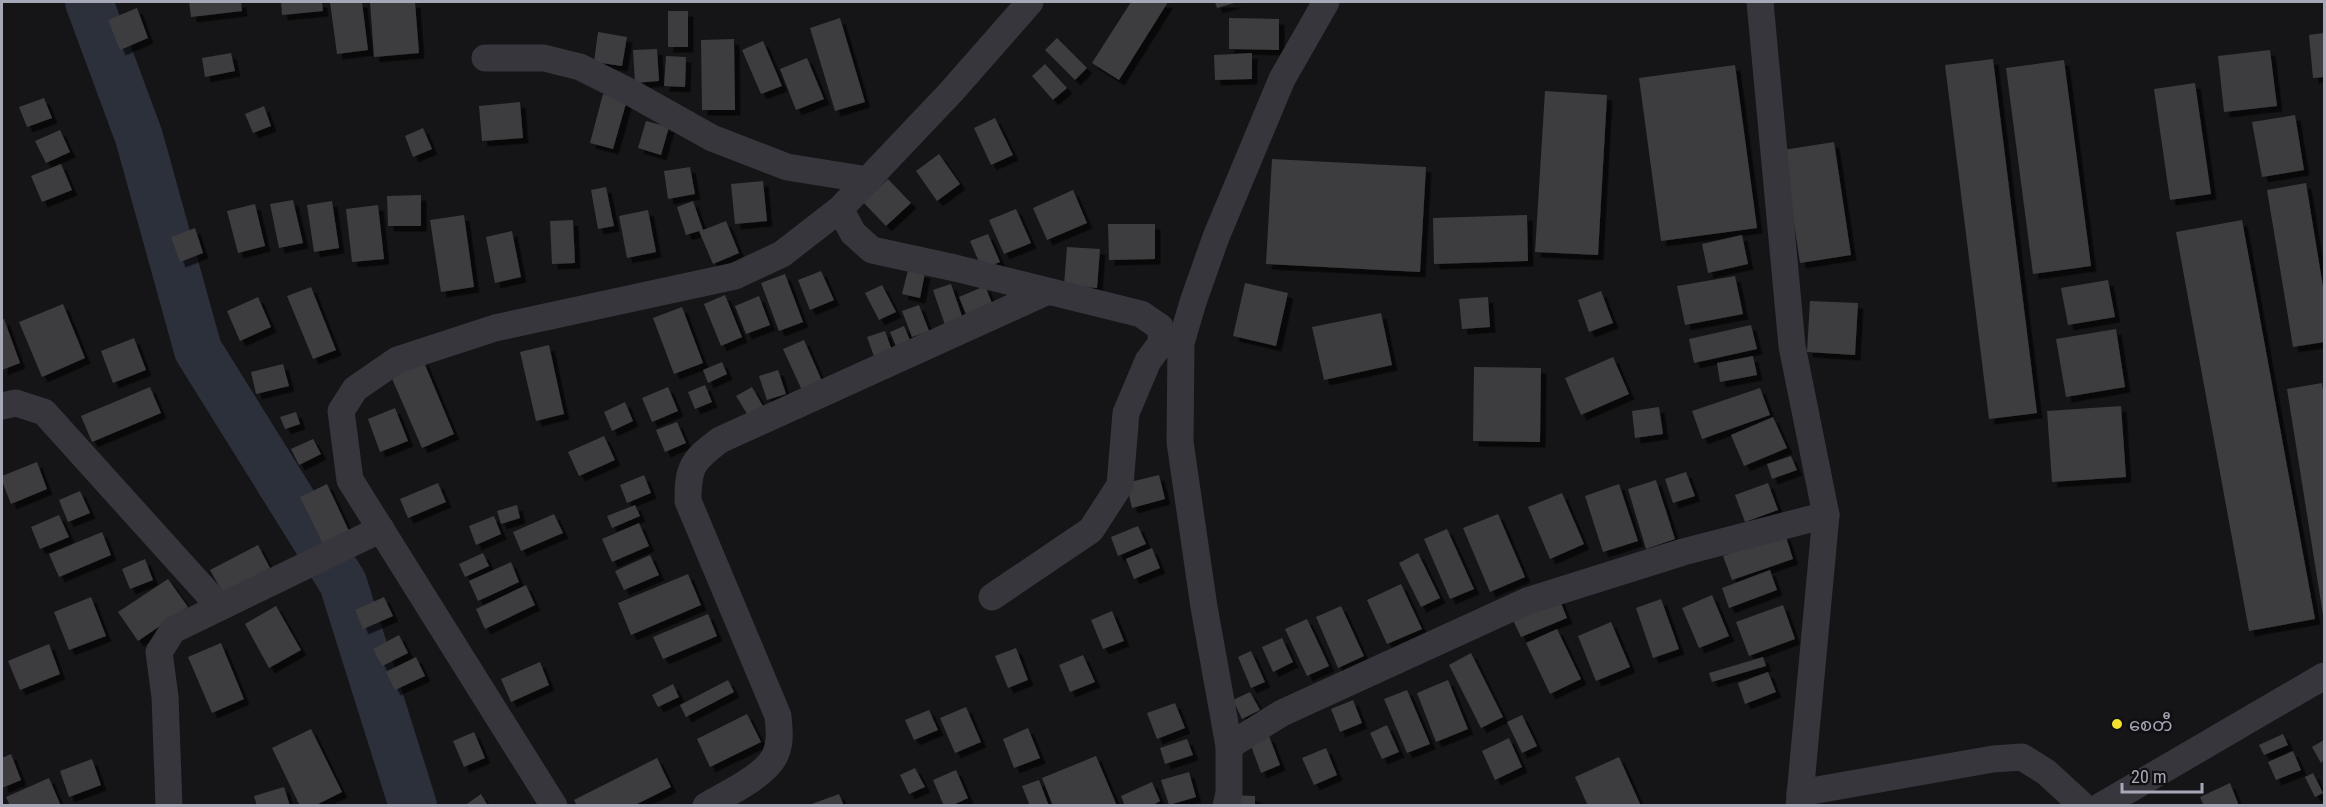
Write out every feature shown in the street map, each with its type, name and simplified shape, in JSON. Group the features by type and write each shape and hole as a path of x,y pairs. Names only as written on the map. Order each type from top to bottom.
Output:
{"street":[{"path":"554,806 350,480 341,411 355,389 397,360 495,328 735,276 782,254 840,209 951,92 1030,2"},
{"path":"1226,806 1229,793 1229,746 1204,607 1180,442 1181,343 1216,237 1282,79 1326,2"},
{"path":"1760,2 1792,346 1826,514 1799,799 1993,759 2022,757 2046,772 2083,806"},
{"path":"485,58 544,58 580,67 628,90 712,138 787,167 868,180"},
{"path":"840,209 853,233 872,250 1141,314 1160,327 1162,342 1148,361 1126,413 1120,485 1091,530 992,597"},
{"path":"706,806 758,775 776,755 780,737 778,716 688,501 688,477 698,457 720,440 1046,292"},
{"path":"2,406 16,403 44,412 220,608"},
{"path":"1229,746 1282,713 1527,601 1683,552 1826,514"},
{"path":"169,806 165,698 159,652 173,630 381,529"},
{"path":"2101,806 2325,676"}],"building":[{"path":"189,2 241,2 242,11 191,17"},
{"path":"281,2 322,2 323,11 282,15"},
{"path":"330,2 362,2 368,50 337,54"},
{"path":"370,2 415,2 419,53 374,57"},
{"path":"1131,2 1168,2 1119,80 1092,63"},
{"path":"1215,2 1238,2 1217,8"},
{"path":"137,8 148,38 120,50 108,20"},
{"path":"668,11 688,11 688,47 668,47"},
{"path":"840,18 865,102 835,111 810,28"},
{"path":"1229,18 1279,19 1279,50 1229,49"},
{"path":"598,32 627,37 622,66 594,62"},
{"path":"2324,33 2324,77 2313,78 2309,35"},
{"path":"1057,38 1087,68 1075,80 1045,50"},
{"path":"734,39 735,110 702,110 701,40"},
{"path":"763,41 782,86 761,94 742,50"},
{"path":"657,49 659,81 635,83 633,50"},
{"path":"2270,50 2277,106 2224,112 2218,56"},
{"path":"231,53 235,71 205,77 202,58"},
{"path":"1252,53 1252,79 1215,80 1214,55"},
{"path":"666,56 686,57 685,87 664,86"},
{"path":"807,58 824,99 796,110 780,69"},
{"path":"1993,59 2037,413 1989,419 1945,65"},
{"path":"2064,60 2091,266 2033,274 2006,68"},
{"path":"1045,64 1067,88 1053,100 1032,76"},
{"path":"1735,65 1757,228 1661,241 1639,78"},
{"path":"2195,83 2211,194 2170,200 2154,89"},
{"path":"1545,91 1607,95 1598,255 1535,252"},
{"path":"603,94 627,100 613,149 590,143"},
{"path":"44,98 52,118 27,127 19,107"},
{"path":"520,102 523,138 482,141 479,106"},
{"path":"264,106 271,126 253,133 245,114"},
{"path":"2295,115 2304,170 2262,177 2252,122"},
{"path":"995,118 1013,155 991,165 974,128"},
{"path":"646,121 669,127 661,155 638,148"},
{"path":"423,128 432,149 413,157 405,136"},
{"path":"60,130 70,152 46,163 35,141"},
{"path":"1834,142 1851,255 1800,263 1783,150"},
{"path":"939,154 960,184 937,201 916,171"},
{"path":"1272,159 1426,167 1420,272 1266,264"},
{"path":"61,164 72,190 42,202 31,176"},
{"path":"690,167 695,194 668,199 664,171"},
{"path":"888,179 911,203 886,226 863,202"},
{"path":"763,181 767,221 735,224 731,184"},
{"path":"2306,183 2324,293 2324,342 2293,347 2267,190"},
{"path":"606,187 614,226 598,229 591,190"},
{"path":"1073,190 1087,223 1047,240 1033,208"},
{"path":"421,195 421,226 388,226 387,196"},
{"path":"293,200 303,243 279,248 270,204"},
{"path":"332,201 339,248 314,252 307,205"},
{"path":"693,201 703,230 726,221 739,253 713,264 699,231 686,235 677,207"},
{"path":"255,204 265,246 238,253 227,211"},
{"path":"378,205 384,259 352,262 346,209"},
{"path":"1016,209 1031,243 1004,254 989,220"},
{"path":"648,210 656,252 627,258 619,216"},
{"path":"464,215 474,287 441,292 430,220"},
{"path":"1527,215 1528,261 1434,264 1433,218"},
{"path":"573,220 575,263 552,264 550,221"},
{"path":"2242,220 2315,619 2249,631 2176,232"},
{"path":"1108,224 1155,224 1155,259 1109,260"},
{"path":"195,228 203,253 180,262 171,237"},
{"path":"512,231 521,277 495,283 486,237"},
{"path":"988,234 1000,262 982,269 970,241"},
{"path":"1742,235 1748,264 1708,273 1702,244"},
{"path":"1067,247 1100,249 1097,288 1064,285"},
{"path":"908,270 925,273 920,298 902,294"},
{"path":"821,271 834,300 810,310 798,280"},
{"path":"785,274 803,322 779,331 761,283"},
{"path":"1735,276 1743,314 1685,325 1677,286"},
{"path":"2108,280 2115,317 2068,325 2061,288"},
{"path":"1245,283 1288,293 1276,346 1233,336"},
{"path":"951,284 963,319 945,325 933,290"},
{"path":"882,285 896,312 879,320 865,293"},
{"path":"985,286 994,308 968,319 959,297"},
{"path":"311,287 336,350 313,359 287,296"},
{"path":"1601,291 1613,323 1589,332 1578,300"},
{"path":"725,295 742,337 721,346 704,304"},
{"path":"759,296 770,325 746,334 735,306"},
{"path":"258,297 271,327 240,341 227,311"},
{"path":"1488,297 1490,327 1462,329 1459,299"},
{"path":"1810,301 1858,303 1855,355 1807,352"},
{"path":"63,304 85,358 42,377 19,322"},
{"path":"919,305 929,331 912,337 902,311"},
{"path":"682,307 703,363 674,374 653,318"},
{"path":"1381,313 1392,365 1324,380 1312,327"},
{"path":"2,319 4,319 20,363 2,370"},
{"path":"1751,325 1757,349 1694,363 1689,339"},
{"path":"904,326 912,345 898,351 890,332"},
{"path":"2116,329 2125,387 2066,397 2056,339"},
{"path":"885,331 893,353 875,359 867,337"},
{"path":"134,338 146,370 113,383 101,351"},
{"path":"804,340 825,388 805,397 783,349"},
{"path":"549,345 564,414 536,421 520,352"},
{"path":"1753,356 1757,375 1720,382 1717,363"},
{"path":"1613,357 1629,394 1581,415 1565,378"},
{"path":"423,360 454,434 422,448 390,374"},
{"path":"722,362 727,374 708,383 703,370"},
{"path":"283,364 289,386 256,394 251,372"},
{"path":"1474,367 1541,368 1540,442 1473,441"},
{"path":"778,370 786,394 767,400 759,376"},
{"path":"2322,383 2324,398 2323,615 2287,389"},
{"path":"705,385 712,402 695,409 688,392"},
{"path":"150,387 161,413 92,442 81,416"},
{"path":"668,387 678,411 652,422 642,398"},
{"path":"752,387 764,408 749,417 736,396"},
{"path":"1760,388 1770,415 1702,439 1692,411"},
{"path":"625,402 633,421 612,431 604,412"},
{"path":"2121,406 2126,477 2052,482 2047,411"},
{"path":"1659,407 1663,434 1635,438 1632,411"},
{"path":"395,408 408,441 380,452 368,419"},
{"path":"296,412 300,424 285,429 280,417"},
{"path":"1773,417 1787,448 1744,466 1731,435"},
{"path":"677,422 686,443 665,452 656,430"},
{"path":"604,436 615,460 579,476 568,452"},
{"path":"313,439 321,454 299,465 291,449"},
{"path":"1791,456 1797,470 1772,479 1767,464"},
{"path":"37,462 47,489 11,504 2,476"},
{"path":"1686,472 1695,496 1673,503 1665,479"},
{"path":"644,475 651,493 627,503 620,485"},
{"path":"1159,475 1165,499 1132,508 1126,483"},
{"path":"1656,480 1675,539 1646,549 1628,489"},
{"path":"438,483 446,502 408,518 400,499"},
{"path":"1768,483 1778,510 1745,522 1735,495"},
{"path":"327,484 349,531 323,544 300,497"},
{"path":"1619,484 1638,541 1603,552 1585,496"},
{"path":"80,491 90,513 68,522 59,500"},
{"path":"1562,493 1584,544 1550,559 1528,507"},
{"path":"517,505 520,518 501,524 497,511"},
{"path":"635,505 640,516 612,528 607,516"},
{"path":"554,514 563,533 521,551 513,532"},
{"path":"1498,514 1525,577 1490,592 1463,528"},
{"path":"59,515 69,537 40,549 31,527"},
{"path":"494,516 501,534 476,545 469,526"},
{"path":"639,523 649,546 612,562 602,539"},
{"path":"1138,526 1146,544 1118,556 1111,537"},
{"path":"1447,529 1474,589 1450,599 1424,539"},
{"path":"102,532 111,555 59,577 49,554"},
{"path":"1785,534 1793,559 1732,580 1723,556"},
{"path":"258,545 270,568 223,593 210,570"},
{"path":"1152,548 1160,568 1134,579 1126,559"},
{"path":"483,553 489,566 465,577 459,564"},
{"path":"1418,553 1440,598 1421,607 1399,563"},
{"path":"650,555 659,575 624,590 615,571"},
{"path":"145,559 153,580 130,589 122,569"},
{"path":"511,562 519,582 478,601 469,581"},
{"path":"1770,570 1777,590 1729,608 1722,588"},
{"path":"688,574 701,605 631,635 618,603"},
{"path":"168,579 188,607 138,641 118,612"},
{"path":"1401,584 1422,629 1387,644 1367,600"},
{"path":"526,585 535,605 485,629 476,609"},
{"path":"1712,595 1729,636 1699,648 1682,608"},
{"path":"1558,596 1567,618 1521,637 1511,616"},
{"path":"91,597 106,636 69,650 54,612"},
{"path":"384,597 393,616 363,629 355,610"},
{"path":"1661,599 1679,649 1653,658 1636,608"},
{"path":"1783,605 1795,639 1749,656 1736,622"},
{"path":"276,606 301,650 269,668 245,624"},
{"path":"1341,606 1364,656 1338,668 1316,617"},
{"path":"1112,611 1124,641 1103,649 1091,620"},
{"path":"708,614 717,636 663,659 653,637"},
{"path":"1307,619 1329,666 1307,676 1285,629"},
{"path":"1611,622 1630,667 1596,681 1578,636"},
{"path":"1557,629 1581,679 1550,694 1526,643"},
{"path":"399,635 408,653 382,666 373,649"},
{"path":"1282,638 1293,662 1273,672 1262,647"},
{"path":"221,643 244,699 212,713 188,657"},
{"path":"49,644 60,674 20,690 8,661"},
{"path":"1016,648 1028,680 1008,688 995,656"},
{"path":"1251,651 1265,682 1251,688 1238,657"},
{"path":"1471,653 1503,717 1481,728 1449,665"},
{"path":"1083,655 1095,682 1070,692 1059,665"},
{"path":"416,657 425,676 395,690 386,672"},
{"path":"1763,657 1766,666 1712,682 1709,673"},
{"path":"540,662 549,685 511,702 501,679"},
{"path":"1768,672 1776,692 1745,704 1738,683"},
{"path":"728,680 734,692 686,717 680,705"},
{"path":"1448,680 1468,729 1436,742 1417,693"},
{"path":"673,684 679,697 658,707 652,695"},
{"path":"1407,690 1430,744 1407,753 1384,699"},
{"path":"1250,692 1260,710 1242,719 1233,700"},
{"path":"1353,700 1362,723 1340,732 1331,709"},
{"path":"1175,703 1185,728 1157,739 1147,713"},
{"path":"966,707 981,742 955,753 940,718"},
{"path":"929,710 938,730 914,740 905,720"},
{"path":"747,714 761,742 710,767 697,739"},
{"path":"1522,715 1537,746 1522,753 1507,722"},
{"path":"1387,725 1399,752 1382,759 1370,733"},
{"path":"1028,728 1040,758 1014,768 1003,739"},
{"path":"311,729 342,792 314,806 300,806 272,748"},
{"path":"474,732 485,758 464,767 453,741"},
{"path":"2283,734 2288,745 2264,755 2259,745"},
{"path":"1269,736 1280,765 1261,773 1250,743"},
{"path":"1509,738 1522,767 1495,780 1482,751"},
{"path":"1187,739 1193,755 1165,764 1160,748"},
{"path":"2324,740 2324,760 2321,763 2312,747"},
{"path":"1326,748 1337,775 1314,785 1302,758"},
{"path":"2293,751 2301,770 2276,780 2268,762"},
{"path":"11,754 21,780 2,788 2,758"},
{"path":"1096,756 1117,806 1053,806 1042,778"},
{"path":"1619,757 1641,806 1588,806 1575,777"},
{"path":"657,758 671,787 633,806 577,806 574,800"},
{"path":"92,759 101,785 69,797 60,771"},
{"path":"915,768 925,787 909,794 900,775"},
{"path":"956,770 968,798 951,806 944,806 933,780"},
{"path":"1189,772 1196,797 1169,805 1161,780"},
{"path":"2313,773 2323,793 2315,797 2305,777"},
{"path":"49,778 61,806 10,806 6,797"},
{"path":"1039,780 1049,806 1030,806 1022,786"},
{"path":"1152,782 1160,801 1151,806 1125,806 1121,796"},
{"path":"2230,783 2239,806 2204,806 2200,797"},
{"path":"284,787 290,806 257,806 254,796"},
{"path":"481,794 488,806 464,806"},
{"path":"839,794 844,806 809,806 809,805"},
{"path":"1231,795 1255,796 1255,806 1231,806"}],"waterway":[{"path":"89,2 139,137 198,350 343,583 413,806"}],"place":[{"name":"စေတီ","path":"2117,724"}]}
